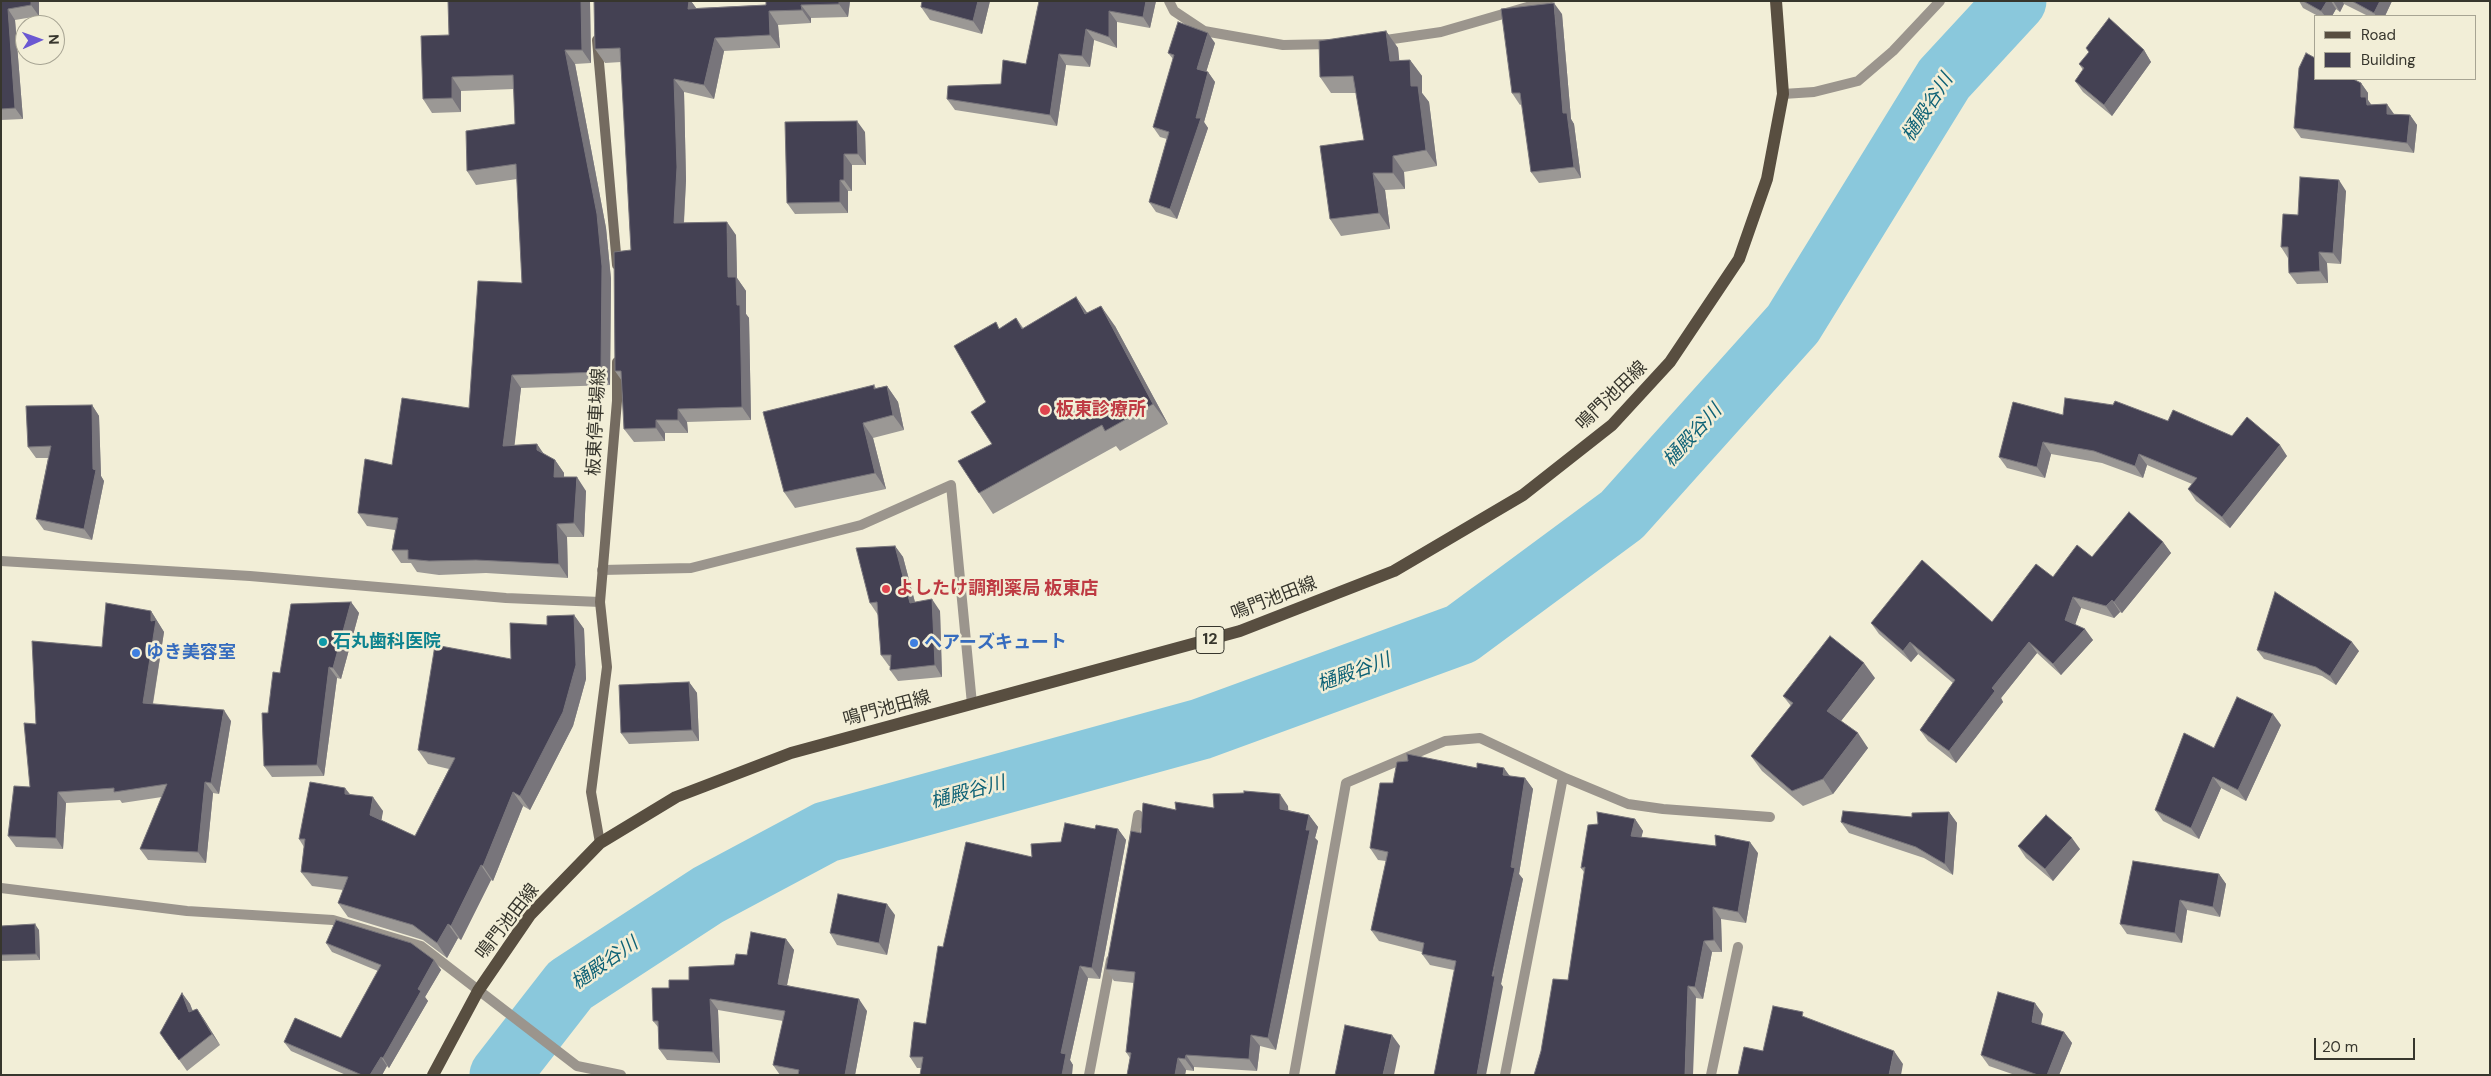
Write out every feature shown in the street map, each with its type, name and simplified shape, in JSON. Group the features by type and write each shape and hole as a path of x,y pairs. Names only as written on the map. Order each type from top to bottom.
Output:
{"main road":[{"name":"鳴門池田線","path":"433,1075 478,991 530,915 600,843 676,797 791,753 1240,632 1394,571 1523,496 1612,425 1664,369 1739,259 1767,179 1783,94 1776,1"},
{"path":"597,28 597,55 618,279"},
{"name":"板東停車場線","path":"600,843 591,792 607,667 600,602 617,402 617,354"}],"street":[{"path":"1169,1 1174,11 1204,31 1283,45 1339,44"},
{"path":"1367,42 1441,32 1548,1"},
{"path":"1783,94 1814,92 1858,81 1893,51 1940,1"},
{"path":"602,570 691,568 860,525 951,485 972,704"},
{"path":"1,561 250,576 506,598 600,602"},
{"path":"1294,1075 1346,783 1446,741 1480,738 1563,777 1628,804 1663,809 1770,817"},
{"path":"1505,1075 1563,777"},
{"path":"1131,853 1138,814"},
{"path":"1,888 187,910 333,920 421,946 577,1066 621,1075"},
{"path":"1710,1075 1738,947"},
{"path":"1089,1075 1113,950"}],"building":[{"path":"1,1 31,1 31,5 8,9 15,108 1,109"},
{"path":"448,1 581,1 582,50 565,50 597,214 602,266 601,372 512,375 503,446 537,444 537,450 555,460 554,477 577,477 574,523 557,524 559,564 408,559 408,550 392,550 398,518 358,513 365,459 392,465 402,398 469,408 478,281 522,283 516,164 467,171 466,131 515,124 513,75 452,77 452,98 423,99 421,36 449,35"},
{"path":"594,1 689,1 688,9 766,5 766,1 839,1 839,4 801,5 802,10 769,11 770,35 715,38 704,85 674,79 677,167 674,223 727,222 728,277 736,277 737,305 740,305 742,407 678,409 678,420 656,420 656,428 624,429 621,371 615,371 614,252 631,250 620,48 595,49"},
{"path":"922,1 978,1 973,21 921,7"},
{"path":"1039,1 1146,1 1143,17 1109,11 1109,37 1086,29 1082,56 1059,54 1050,115 947,99 948,86 1001,84 1003,60 1026,64"},
{"path":"2303,1 2327,1 2321,11"},
{"path":"2352,1 2380,1 2374,13"},
{"path":"1554,3 1563,113 1567,113 1574,167 1531,172 1520,93 1512,93 1501,9"},
{"path":"2109,18 2144,50 2104,105 2075,81 2084,68 2079,64 2089,52 2086,48"},
{"path":"1178,22 1208,33 1197,69 1208,72 1196,118 1201,118 1170,209 1149,202 1169,132 1153,127 1174,55 1168,53"},
{"path":"1386,31 1390,61 1410,60 1411,86 1418,86 1426,150 1393,156 1393,173 1373,173 1379,213 1330,219 1320,146 1364,140 1353,76 1320,77 1319,41"},
{"path":"2306,53 2314,57 2314,80 2355,80 2361,83 2361,97 2366,97 2367,105 2387,104 2387,114 2410,115 2407,143 2294,128 2299,68"},
{"path":"857,121 858,154 844,154 844,180 840,180 840,202 787,203 785,122"},
{"path":"2300,177 2339,180 2333,253 2319,252 2320,271 2289,273 2288,247 2281,247 2283,214 2298,215"},
{"name":"板東診療所","path":"1076,297 1085,314 1101,306 1153,404 1105,431 1102,425 979,493 958,461 992,444 971,412 986,402 954,346 996,322 999,329 1016,318 1022,329"},
{"path":"874,385 874,389 887,386 893,415 863,423 875,473 784,492 763,412"},
{"path":"2065,398 2113,405 2115,401 2168,421 2173,410 2232,436 2247,417 2280,445 2222,517 2188,489 2197,478 2139,454 2135,466 2094,451 2043,442 2037,467 1999,457 2013,402 2063,415"},
{"path":"92,405 93,469 96,470 84,529 36,519 51,446 28,447 26,406"},
{"path":"2129,512 2163,542 2114,602 2112,600 2106,606 2073,597 2065,620 2085,629 2053,664 2029,642 1992,688 1995,691 1949,751 1920,730 1955,680 1910,642 1903,651 1871,623 1922,560 1992,622 2036,564 2053,577 2077,545 2092,557"},
{"path":"895,546 910,603 932,599 935,665 890,670 891,655 881,655 877,602 870,603 856,548"},
{"path":"2275,592 2352,642 2330,676 2316,667 2257,650"},
{"path":"351,602 333,668 329,667 317,765 264,766 262,713 268,713 273,672 280,673 291,604"},
{"path":"106,603 151,611 151,621 156,620 143,703 224,710 211,783 205,782 198,852 140,849 167,784 114,792 114,788 58,792 56,838 8,836 14,786 30,787 24,723 36,724 32,641 102,647"},
{"path":"574,615 576,665 563,712 520,796 513,792 483,866 481,865 451,926 448,924 437,943 413,925 338,903 348,877 301,872 305,839 299,839 310,782 345,788 345,794 373,797 370,815 415,836 455,758 418,750 435,645 511,659 510,623 547,625 547,616"},
{"path":"1830,636 1864,663 1827,711 1858,733 1823,779 1792,791 1751,756 1793,703 1783,696"},
{"path":"689,682 692,730 621,733 619,685"},
{"path":"2237,697 2273,714 2238,790 2213,777 2191,828 2155,810 2184,733 2214,748"},
{"path":"1407,754 1477,768 1477,763 1504,768 1503,775 1525,778 1511,867 1515,868 1492,976 1495,976 1477,1075 1434,1075 1456,961 1422,954 1424,943 1371,930 1388,852 1370,848 1380,783 1393,783 1397,762 1408,761"},
{"path":"1244,791 1280,794 1280,809 1309,815 1306,830 1310,830 1268,1038 1251,1035 1249,1059 1186,1055 1185,1059 1178,1058 1175,1075 1127,1075 1131,1053 1126,1052 1135,972 1106,969 1131,831 1141,833 1143,803 1176,810 1175,802 1214,808 1213,794 1244,793"},
{"path":"1843,811 1912,817 1912,813 1949,812 1945,864 1916,847 1841,822"},
{"path":"1597,812 1635,819 1631,836 1716,846 1715,835 1750,842 1738,912 1713,907 1714,940 1704,941 1695,987 1688,986 1685,1075 1534,1075 1541,1051 1553,979 1568,980 1585,867 1581,868 1588,825 1598,824"},
{"path":"2046,815 2072,838 2045,869 2018,846"},
{"path":"1065,823 1095,829 1096,825 1118,829 1092,968 1080,966 1061,1053 1066,1054 1062,1075 920,1075 923,1057 910,1057 914,1022 926,1024 938,946 943,947 966,842 1032,857 1031,844 1061,842"},
{"path":"2133,861 2219,874 2213,907 2180,900 2175,933 2120,924"},
{"path":"838,894 887,904 879,943 830,933"},
{"path":"336,920 411,943 434,960 418,989 421,991 383,1058 381,1057 370,1075 362,1075 284,1042 295,1018 341,1038 381,965 326,943"},
{"path":"35,924 36,954 1,955 1,926"},
{"path":"751,932 786,939 778,984 859,999 845,1075 798,1075 799,1070 773,1065 785,1011 710,999 713,1052 659,1049 658,1021 653,1021 652,988 669,988 669,980 689,980 689,967 734,965 736,954 747,955"},
{"path":"1998,992 2035,1003 2032,1022 2064,1032 2047,1075 2038,1075 1981,1055"},
{"path":"182,993 189,1012 197,1009 212,1034 179,1060 160,1033"},
{"path":"1773,1006 1803,1012 1802,1016 1894,1051 1889,1075 1738,1075 1744,1047 1763,1051"},
{"path":"1345,1025 1392,1035 1383,1075 1335,1075"}],"waterway":[{"name":"樋殿谷川","path":"500,1075 570,985 708,895 826,832 1201,729 1461,634 1622,515 1793,324 1944,79 2016,1"}],"place":[{"name":"板東診療所","path":"1045,410"},
{"name":"よしたけ調剤薬局 板東店","path":"886,589"},
{"name":"石丸歯科医院","path":"323,642"},
{"name":"ヘアーズキュート","path":"914,643"},
{"name":"ゆき美容室","path":"136,653"}]}
